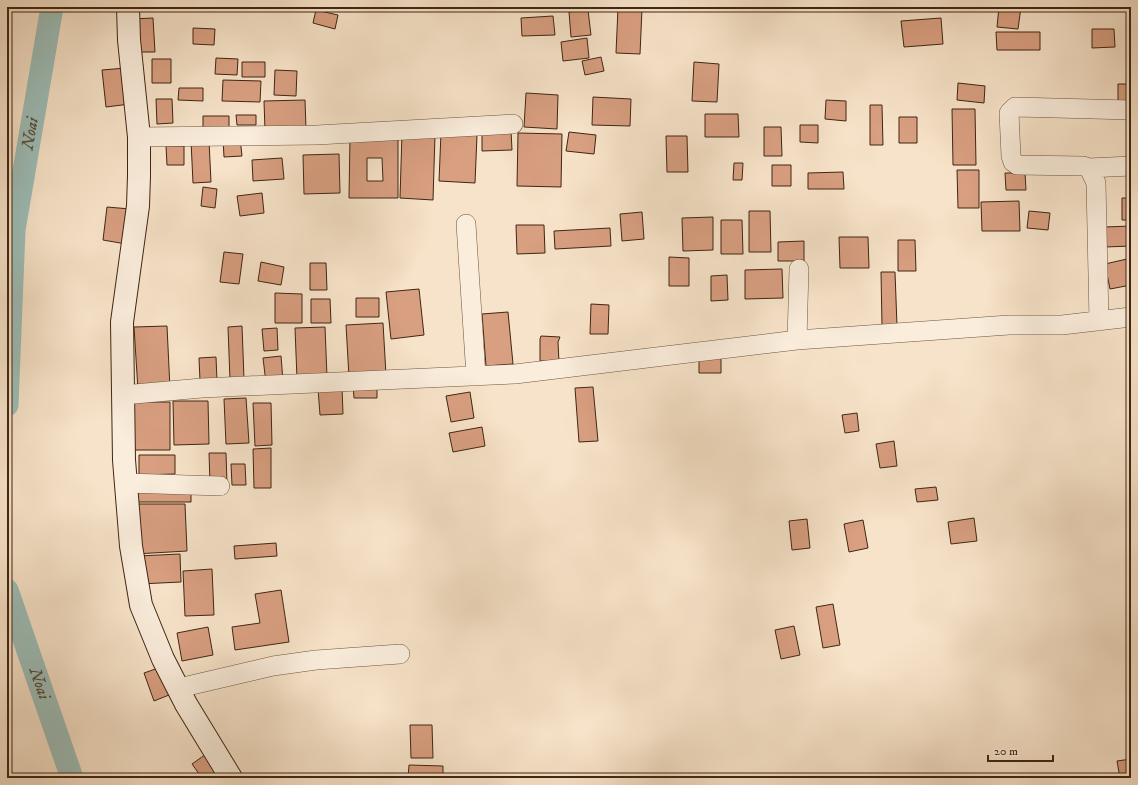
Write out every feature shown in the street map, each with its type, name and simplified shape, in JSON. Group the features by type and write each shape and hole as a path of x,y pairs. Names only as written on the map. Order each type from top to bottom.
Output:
{"street":[{"path":"128,7 128,40 139,137 138,206 122,322 124,460 131,546 141,605 163,659 231,778"},
{"path":"1131,110 1015,107 1009,113 1011,156 1013,162 1017,165 1083,166 1089,168 1131,166"},
{"path":"139,137 317,135 513,124"},
{"path":"1089,168 1096,183 1099,321"},
{"path":"466,224 476,376"},
{"path":"797,340 799,269"},
{"path":"123,395 202,388 515,374 797,340 1009,325 1062,325 1131,317"},
{"path":"126,483 220,486"},
{"path":"179,688 273,666 316,660 400,654"}],"building":[{"path":"564,7 585,7 564,9"},
{"path":"999,7 1021,7 1018,29 997,27"},
{"path":"618,8 642,9 640,54 616,53"},
{"path":"316,10 338,15 335,29 313,23"},
{"path":"588,10 591,35 571,37 569,12"},
{"path":"553,16 555,35 522,36 521,18"},
{"path":"153,18 155,52 133,52 132,19"},
{"path":"941,18 943,44 904,47 901,21"},
{"path":"193,28 215,29 214,45 193,44"},
{"path":"1092,29 1114,29 1115,47 1092,48"},
{"path":"996,32 1040,32 1040,50 997,50"},
{"path":"587,38 589,58 563,61 561,42"},
{"path":"601,57 604,71 585,75 582,61"},
{"path":"216,58 238,59 237,75 215,74"},
{"path":"152,59 171,59 171,83 152,83"},
{"path":"242,62 265,62 265,77 242,77"},
{"path":"694,62 719,64 717,102 692,101"},
{"path":"126,68 130,104 106,107 102,70"},
{"path":"275,70 297,71 296,96 274,95"},
{"path":"223,80 261,81 260,102 222,101"},
{"path":"958,83 985,86 984,103 957,100"},
{"path":"1118,84 1131,84 1131,106 1118,106"},
{"path":"179,88 203,88 203,101 178,100"},
{"path":"526,93 558,95 557,129 524,127"},
{"path":"593,97 631,99 630,126 592,125"},
{"path":"156,99 172,99 173,123 157,124"},
{"path":"305,100 306,129 265,130 264,101"},
{"path":"826,100 846,101 846,121 825,119"},
{"path":"870,105 882,105 883,145 870,145"},
{"path":"952,109 975,109 976,165 953,165"},
{"path":"705,114 738,114 739,137 705,137"},
{"path":"236,115 256,115 256,125 237,125"},
{"path":"203,116 229,116 229,129 203,129"},
{"path":"899,117 917,117 917,143 899,143"},
{"path":"800,125 818,125 818,143 800,142"},
{"path":"764,127 781,127 782,156 764,156"},
{"path":"482,131 511,131 512,150 482,151"},
{"path":"569,132 596,135 594,154 566,151"},
{"path":"398,133 398,198 349,198 350,136","holes":["367,158 382,158 383,181 367,181"]},
{"path":"402,133 435,134 433,200 400,198"},
{"path":"441,133 477,135 475,183 439,181"},
{"path":"518,133 562,134 561,187 517,186"},
{"path":"666,136 687,136 688,172 667,172"},
{"path":"240,138 242,156 224,157 223,139"},
{"path":"191,141 209,141 211,182 193,183"},
{"path":"166,146 184,146 184,165 167,165"},
{"path":"339,154 340,193 304,194 303,155"},
{"path":"282,158 284,179 253,181 252,160"},
{"path":"734,163 743,163 742,180 733,180"},
{"path":"772,165 791,165 791,186 772,186"},
{"path":"957,170 979,170 979,208 958,208"},
{"path":"843,172 844,189 808,189 808,173"},
{"path":"1005,173 1025,173 1026,190 1006,190"},
{"path":"203,187 217,189 215,208 201,206"},
{"path":"262,193 264,213 240,216 237,196"},
{"path":"1122,198 1131,198 1131,220 1122,220"},
{"path":"1019,201 1020,231 982,231 981,202"},
{"path":"107,207 130,209 126,244 103,240"},
{"path":"749,211 770,211 771,252 749,252"},
{"path":"1029,211 1050,213 1048,230 1027,228"},
{"path":"642,212 644,239 622,241 620,214"},
{"path":"713,217 713,250 683,251 682,218"},
{"path":"721,220 742,220 743,254 721,254"},
{"path":"516,225 544,225 545,253 517,254"},
{"path":"1131,226 1131,246 1105,247 1105,227"},
{"path":"610,228 611,246 555,249 554,231"},
{"path":"839,237 868,237 869,268 840,268"},
{"path":"898,240 915,240 916,271 898,271"},
{"path":"804,241 804,261 778,261 778,242"},
{"path":"224,252 243,254 239,284 220,282"},
{"path":"669,257 689,258 689,286 669,286"},
{"path":"1127,259 1131,277 1131,285 1110,289 1105,264"},
{"path":"261,262 284,267 281,285 258,281"},
{"path":"310,263 326,263 327,290 310,290"},
{"path":"782,269 783,298 745,299 745,270"},
{"path":"881,272 895,272 897,326 882,326"},
{"path":"727,275 728,300 711,301 711,276"},
{"path":"419,289 424,335 391,339 386,292"},
{"path":"275,293 302,294 302,323 275,323"},
{"path":"356,298 379,298 379,317 356,317"},
{"path":"311,299 330,299 331,323 311,323"},
{"path":"591,304 609,305 608,334 590,334"},
{"path":"508,312 513,364 486,366 482,314"},
{"path":"383,323 386,375 349,377 346,325"},
{"path":"167,326 170,389 138,390 134,327"},
{"path":"242,326 244,379 230,380 228,327"},
{"path":"325,327 327,377 297,379 295,328"},
{"path":"277,328 278,350 264,351 262,329"},
{"path":"541,336 560,337 558,342 559,362 540,361"},
{"path":"281,356 283,381 266,383 263,358"},
{"path":"216,357 217,381 200,381 199,358"},
{"path":"721,357 721,373 699,373 699,358"},
{"path":"377,384 377,398 354,398 353,385"},
{"path":"593,387 598,441 579,442 575,388"},
{"path":"342,388 343,414 320,415 318,389"},
{"path":"470,392 474,418 451,422 446,396"},
{"path":"246,398 249,443 226,444 224,399"},
{"path":"173,401 208,401 209,444 174,445"},
{"path":"132,402 170,402 170,450 133,450"},
{"path":"253,403 271,403 272,445 255,446"},
{"path":"857,413 859,431 845,433 842,415"},
{"path":"482,427 485,446 453,452 449,433"},
{"path":"894,441 897,466 880,468 876,444"},
{"path":"271,448 271,488 254,488 253,449"},
{"path":"209,453 226,453 227,484 210,484"},
{"path":"139,455 175,455 175,474 139,475"},
{"path":"231,464 245,464 246,485 232,485"},
{"path":"191,487 191,502 136,502 136,488"},
{"path":"936,487 938,500 917,502 915,489"},
{"path":"132,504 185,504 187,551 135,554"},
{"path":"974,518 977,541 951,544 948,522"},
{"path":"807,519 810,548 792,550 789,521"},
{"path":"863,520 868,548 849,552 844,524"},
{"path":"276,543 277,556 235,559 234,546"},
{"path":"180,554 181,582 139,584 138,556"},
{"path":"212,569 214,615 185,616 183,571"},
{"path":"281,590 289,642 235,650 232,627 260,623 255,594"},
{"path":"833,604 840,645 823,648 816,607"},
{"path":"794,626 800,655 781,659 775,630"},
{"path":"208,627 213,655 182,661 177,633"},
{"path":"164,666 174,693 154,701 144,673"},
{"path":"410,725 432,725 433,758 411,758"},
{"path":"209,752 228,778 202,778 192,764"},
{"path":"1131,759 1131,776 1120,778 1117,761"},
{"path":"409,765 443,766 443,778 408,778"}],"waterway":[{"name":"Noai","path":"7,405 14,230 52,7"},
{"name":"Noai","path":"7,590 72,778"}]}
